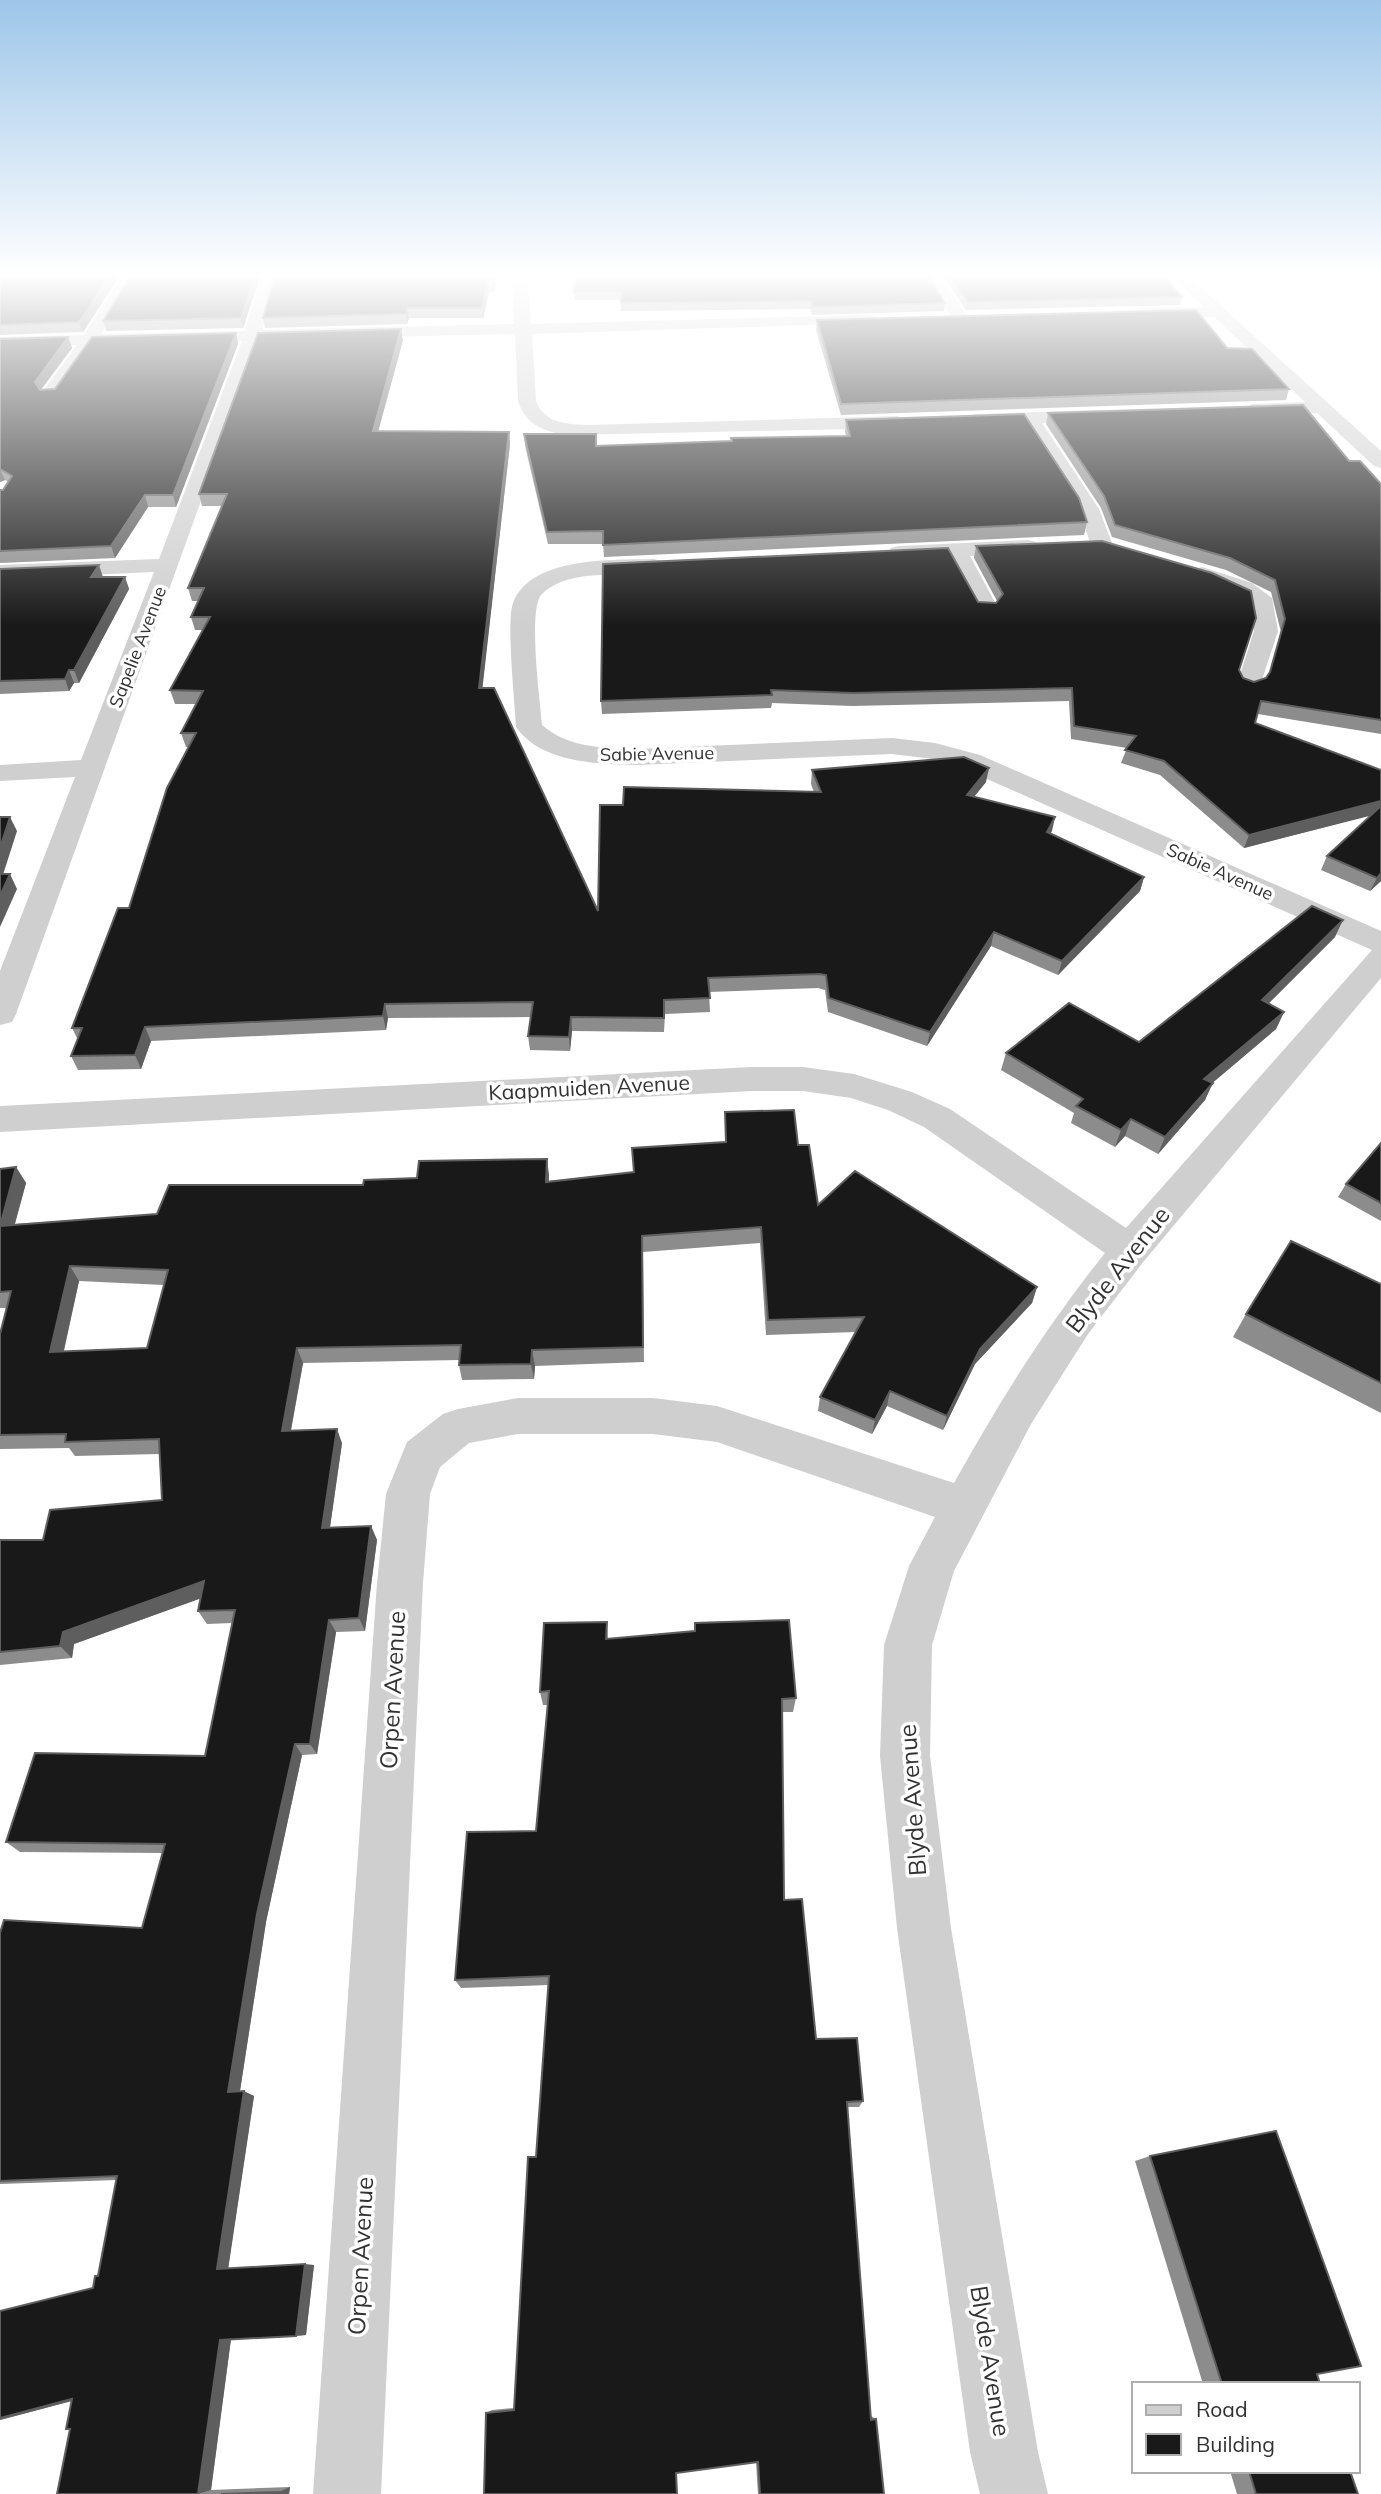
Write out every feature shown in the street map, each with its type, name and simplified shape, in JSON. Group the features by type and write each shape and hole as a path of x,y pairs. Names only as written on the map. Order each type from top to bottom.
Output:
{"street":[{"name":"Sapelie Avenue","path":"0,1014 169,565 230,393"},
{"path":"528,393 529,411 535,418 564,429 608,431 920,422"},
{"path":"1307,393 1381,462"},
{"path":"1238,410 1322,407"},
{"path":"961,420 1126,415"},
{"path":"1029,418 1089,509 1101,544"},
{"path":"1075,545 1101,544 1127,551"},
{"path":"876,555 1048,546"},
{"path":"956,551 985,608"},
{"path":"0,572 169,565"},
{"name":"Sabie Avenue","path":"675,565 602,567 570,572 549,579 535,589 525,603 524,662 529,727 548,744 600,756 637,757 844,746 892,746 935,751 970,761 1381,943"},
{"path":"1178,567 1235,585 1260,598 1266,631 1250,684"},
{"path":"0,773 92,768"},
{"name":"Blyde Avenue","path":"1014,2494 1004,2452 924,1928 905,1756 908,1645 932,1566 1023,1400 1074,1322 1130,1250 1381,958"},
{"name":"Kaapmuiden Avenue","path":"0,1119 738,1080 803,1079 853,1086 900,1101 937,1118 1130,1250"},
{"name":"Orpen Avenue","path":"347,2494 400,1583 408,1494 422,1455 458,1427 518,1416 653,1416 717,1424 965,1507"}],"building":[{"path":"0,393 213,393 173,495 145,495 111,546 0,551 0,490 3,490 12,476 0,469"},
{"path":"236,393 383,393 373,431 509,432 479,688 494,688 598,911 600,805 623,805 624,787 821,792 812,770 964,757 989,768 967,795 1055,817 1047,832 1144,877 1062,961 994,932 930,1032 829,998 826,975 820,974 708,978 710,998 664,1000 664,1018 571,1017 569,1037 528,1036 533,1002 385,1004 383,1016 145,1027 135,1055 71,1056 82,1028 72,1028 118,908 129,908 167,788 196,733 181,733 203,691 170,690 210,617 191,617 204,588 188,588 227,494 199,494"},
{"path":"838,393 1158,393 841,404"},
{"path":"1303,405 1349,461 1360,461 1381,484 1381,720 1261,701 1255,723 1381,770 1381,801 1249,835 1164,761 1125,750 1136,736 1074,726 1072,688 853,693 771,690 772,695 601,701 603,564 948,548 978,602 996,603 1003,594 976,546 1102,541 1212,573 1251,591 1256,618 1239,670 1243,678 1254,682 1266,678 1285,619 1275,580 1230,558 1115,525 1104,496 1048,413"},
{"path":"1024,414 1079,498 1087,522 603,545 603,531 547,532 524,434 596,434 596,446 732,441 731,438 850,436 846,420"},
{"path":"99,565 91,577 125,577 74,670 69,670 65,679 0,681 0,569"},
{"path":"1381,806 1381,873 1377,878 1327,856"},
{"path":"0,817 10,817 0,848"},
{"path":"0,874 10,874 0,896"},
{"path":"1312,906 1343,920 1262,1000 1284,1012 1204,1079 1213,1083 1165,1137 1131,1119 1121,1130 1076,1106 1083,1099 1006,1053 1069,1003 1139,1042"},
{"path":"794,1110 798,1145 809,1145 818,1205 855,1171 1037,1287 980,1349 947,1416 890,1391 875,1420 820,1397 864,1317 768,1320 761,1227 642,1236 643,1347 532,1350 531,1364 459,1365 461,1345 297,1348 282,1431 337,1429 322,1528 371,1526 359,1618 329,1620 310,1744 295,1744 257,1914 228,2092 244,2091 217,2269 305,2264 296,2336 220,2340 198,2494 57,2494 70,2429 66,2429 72,2399 0,2418 0,2311 93,2288 95,2276 98,2276 117,2176 0,2181 0,1933 4,1920 142,1928 165,1844 6,1842 35,1753 205,1756 235,1610 198,1611 204,1581 63,1632 60,1646 0,1652 0,1540 43,1540 50,1510 162,1500 159,1439 65,1442 66,1434 0,1435 0,1334 11,1291 0,1292 0,1226 157,1214 169,1185 363,1185 364,1180 417,1178 419,1161 547,1159 546,1182 634,1172 632,1148 726,1142 725,1112","holes":["70,1266 168,1270 147,1348 50,1352"]},
{"path":"1381,1143 1381,1203 1346,1184"},
{"path":"16,1167 0,1226 0,1169"},
{"path":"1291,1241 1381,1284 1381,1383 1246,1314"},
{"path":"789,1620 796,1698 782,1699 784,1900 802,1899 816,2039 857,2038 863,2101 847,2102 871,2420 876,2419 884,2494 760,2494 758,2462 676,2473 677,2494 484,2494 486,2413 514,2410 528,2157 536,2157 549,1976 455,1980 467,1832 536,1831 549,1691 540,1692 544,1623 607,1622 606,1639 695,1631 695,1623"},
{"path":"1276,2131 1361,2366 1317,2374 1319,2382 1221,2382 1150,2156"},
{"path":"1250,2473 1351,2473 1358,2494 1256,2494"},
{"path":"279,2492 279,2494 221,2494"}]}
